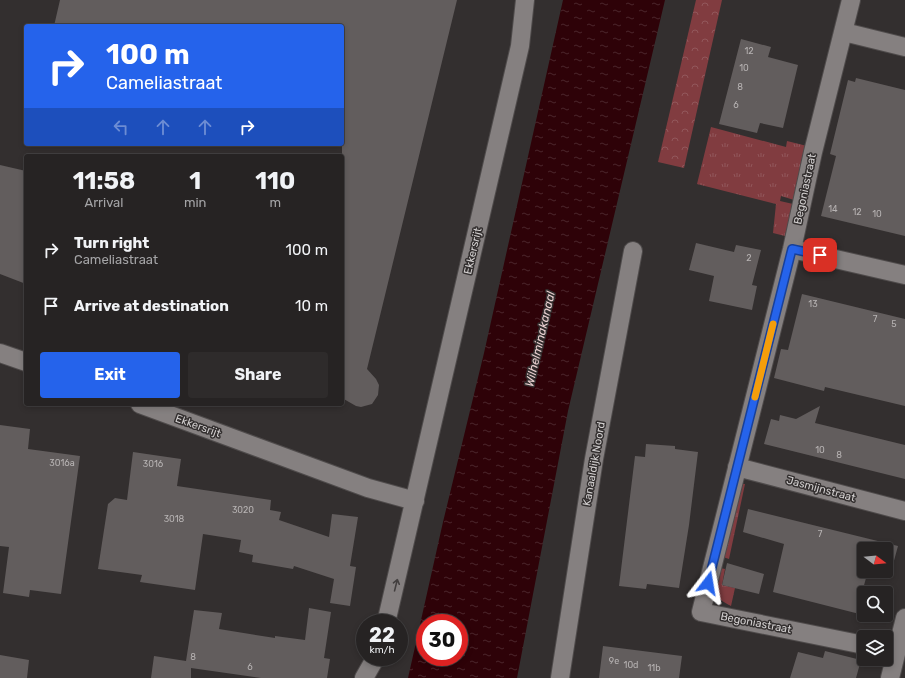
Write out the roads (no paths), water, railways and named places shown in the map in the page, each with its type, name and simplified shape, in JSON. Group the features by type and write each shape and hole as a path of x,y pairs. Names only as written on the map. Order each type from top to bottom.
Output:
{"street":[{"name":"Ekkersrijt","path":"388,614 416,501 520,46 525,0"},
{"name":"Begoniastraat","path":"851,0 813,152 792,249 701,612 857,644"},
{"path":"844,32 905,47"},
{"path":"792,249 905,275"},
{"name":"Kanaaldijk Noord","path":"560,678 594,459 633,251"},
{"path":"0,353 24,361"},
{"name":"Ekkersrijt","path":"145,406 368,488 416,501"},
{"name":"Jasmijnstraat","path":"737,467 905,512"},
{"path":"893,646 905,618"},
{"path":"364,678 371,666"},
{"path":"890,666 890,678"}],"water":[{"name":"Wilhelminakanaal","path":"563,0 665,0 568,411 517,678 408,678 416,642 416,666 468,666 468,614 422,614 484,353"}]}
